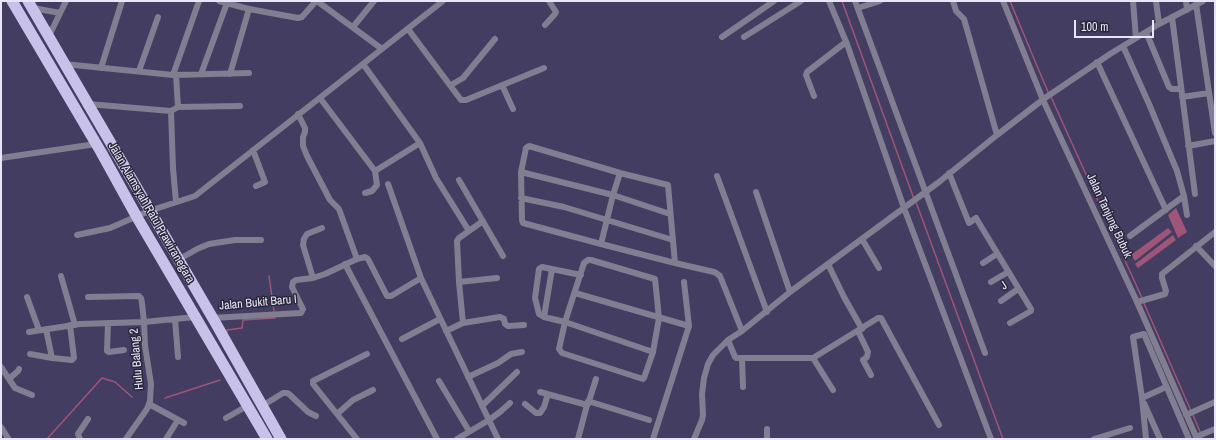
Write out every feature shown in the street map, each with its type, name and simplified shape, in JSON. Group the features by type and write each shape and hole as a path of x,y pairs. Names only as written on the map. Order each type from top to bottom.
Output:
{"highway":[{"name":"Jalan Alamsyah Ratu Prawiranegara","path":"12,1 267,439"},
{"name":"Jalan Alamsyah Ratu Prawiranegara","path":"29,4 281,439"}],"street":[{"path":"48,38 66,1"},
{"path":"101,68 122,1"},
{"path":"178,107 175,75 199,1"},
{"path":"219,1 248,10 298,18 302,17 317,1 382,49"},
{"path":"353,27 374,1"},
{"path":"77,235 110,228 149,211 195,196 443,1"},
{"path":"545,25 556,12 549,1"},
{"path":"722,37 774,1"},
{"path":"744,36 801,1"},
{"path":"829,1 846,42 991,439"},
{"path":"855,1 923,193 985,353"},
{"path":"858,8 880,1"},
{"path":"953,1 956,11 964,19 997,135"},
{"name":"Jalan Tanjung Bubuk","path":"1002,1 1044,99 1140,302 1144,329 1169,388 1190,413 1195,438"},
{"path":"1133,1 1136,38"},
{"path":"1156,1 1160,24"},
{"path":"1186,1 1187,10"},
{"path":"694,439 703,415 702,394 708,364 713,355 728,340 767,312 790,292 906,207 1044,99 1097,62 1146,32 1203,1"},
{"path":"29,4 60,13"},
{"path":"202,74 227,4"},
{"path":"1196,4 1215,133"},
{"path":"230,74 248,10"},
{"path":"139,71 158,17"},
{"path":"1172,18 1194,194"},
{"path":"408,29 451,85 459,98 463,100 544,68"},
{"path":"1146,32 1169,87 1172,89 1181,89"},
{"path":"451,85 462,78 495,39"},
{"path":"814,96 806,75 807,72 846,42"},
{"path":"1123,46 1177,171 1184,196 1187,215"},
{"path":"1097,62 1166,210"},
{"path":"64,64 175,75 249,74"},
{"path":"363,64 420,144 436,178 469,231"},
{"path":"502,85 514,109"},
{"path":"1182,97 1209,93"},
{"path":"320,98 375,171 377,185 372,191 365,193"},
{"path":"88,104 171,111 178,107 240,106"},
{"path":"171,111 176,202"},
{"path":"298,114 305,128 303,137 307,156 330,200 339,209 357,259 365,257 368,259 387,296 391,296 421,278"},
{"path":"1188,146 1215,141"},
{"path":"1,158 96,144"},
{"path":"375,171 420,144"},
{"path":"675,263 668,185 620,173 530,146 526,148 521,172 523,224 675,263 714,272 719,275 742,331"},
{"path":"253,150 265,182 256,186"},
{"path":"521,172 613,195 670,214"},
{"path":"601,244 620,173"},
{"path":"949,174 969,223 976,218 1031,311 1010,323"},
{"path":"717,176 767,312"},
{"path":"459,180 503,256"},
{"path":"388,184 421,278 498,439"},
{"path":"756,192 790,292"},
{"path":"1130,236 1184,196"},
{"path":"521,198 564,207 674,240"},
{"path":"463,323 457,242 458,239 483,221"},
{"path":"313,278 303,245 304,239 307,234 322,228"},
{"path":"1140,302 1165,294 1166,291 1162,274 1215,232"},
{"path":"862,239 879,268"},
{"path":"178,260 209,244 236,240 261,240"},
{"path":"1196,246 1215,266"},
{"path":"983,263 997,254"},
{"name":"Jalan Bukit Baru I","path":"212,318 302,312 303,310 292,287 292,282 325,274 357,259"},
{"path":"587,260 591,260 654,278 659,318 653,352 644,378 642,379 562,353 559,347 565,322 581,275 584,263 587,260"},
{"path":"345,264 437,439"},
{"path":"828,264 860,330 868,352 867,357 863,360 871,375"},
{"path":"581,275 542,267 539,269 536,298 538,313 544,317 565,322 653,352"},
{"path":"544,317 552,270"},
{"path":"992,282 1008,272"},
{"path":"30,354 52,358 74,359 73,325 61,276"},
{"path":"459,282 497,278"},
{"path":"653,439 689,326 684,282"},
{"name":"J","path":"1001,300 1018,289"},
{"path":"575,293 689,326"},
{"path":"29,332 73,325 144,322 142,303 139,296 88,297"},
{"path":"27,297 39,330"},
{"name":"Hulu Balang 2","path":"126,439 148,409 150,403 151,384 145,346 144,322 195,317"},
{"path":"446,331 463,323 500,317 504,319 505,324 508,326 524,325"},
{"path":"728,340 735,358 813,358 878,318 882,319 939,425"},
{"path":"175,319 178,357"},
{"path":"402,339 440,319"},
{"path":"108,323 107,351 124,350"},
{"path":"46,329 52,358"},
{"path":"1144,329 1133,337 1142,398 1146,439"},
{"path":"468,377 498,363 510,354 522,352"},
{"path":"357,439 313,384 313,381 368,354"},
{"path":"742,358 743,387"},
{"path":"813,358 833,390"},
{"path":"1,367 15,388 32,395"},
{"path":"9,379 18,372 19,369"},
{"path":"482,406 517,372"},
{"path":"578,439 596,379"},
{"path":"439,381 469,432"},
{"path":"1142,398 1169,388 1195,438 1212,430"},
{"path":"337,414 353,400 373,390"},
{"path":"540,392 588,403 649,420"},
{"path":"262,406 283,393 286,393 289,394 308,412 316,416"},
{"path":"525,404 536,413 540,413 544,407 548,394"},
{"path":"1142,398 1160,439"},
{"path":"1190,413 1215,402"},
{"path":"150,403 181,422 166,439"},
{"path":"457,439 489,420 510,403"},
{"path":"226,418 247,406"},
{"path":"80,439 78,434 88,419"},
{"path":"1,427 8,438"},
{"path":"1096,439 1130,428"},
{"path":"767,429 767,439"}],"shaded area":[{"path":"1176,208 1187,232 1178,238 1168,215"},
{"path":"1168,228 1172,232 1135,261 1131,255"},
{"path":"1173,235 1176,240 1138,268 1135,264"}],"waterway":[{"path":"842,1 914,199"},
{"path":"1010,1 1049,94"},
{"path":"1051,97 1142,298"},
{"path":"916,202 1003,439"},
{"path":"269,276 274,311"},
{"path":"1143,301 1191,411"},
{"path":"227,332 227,330 242,328 243,320 275,318"},
{"path":"47,439 102,378 115,382 132,397"},
{"path":"165,398 220,380"},
{"path":"1193,415 1201,434"}]}
